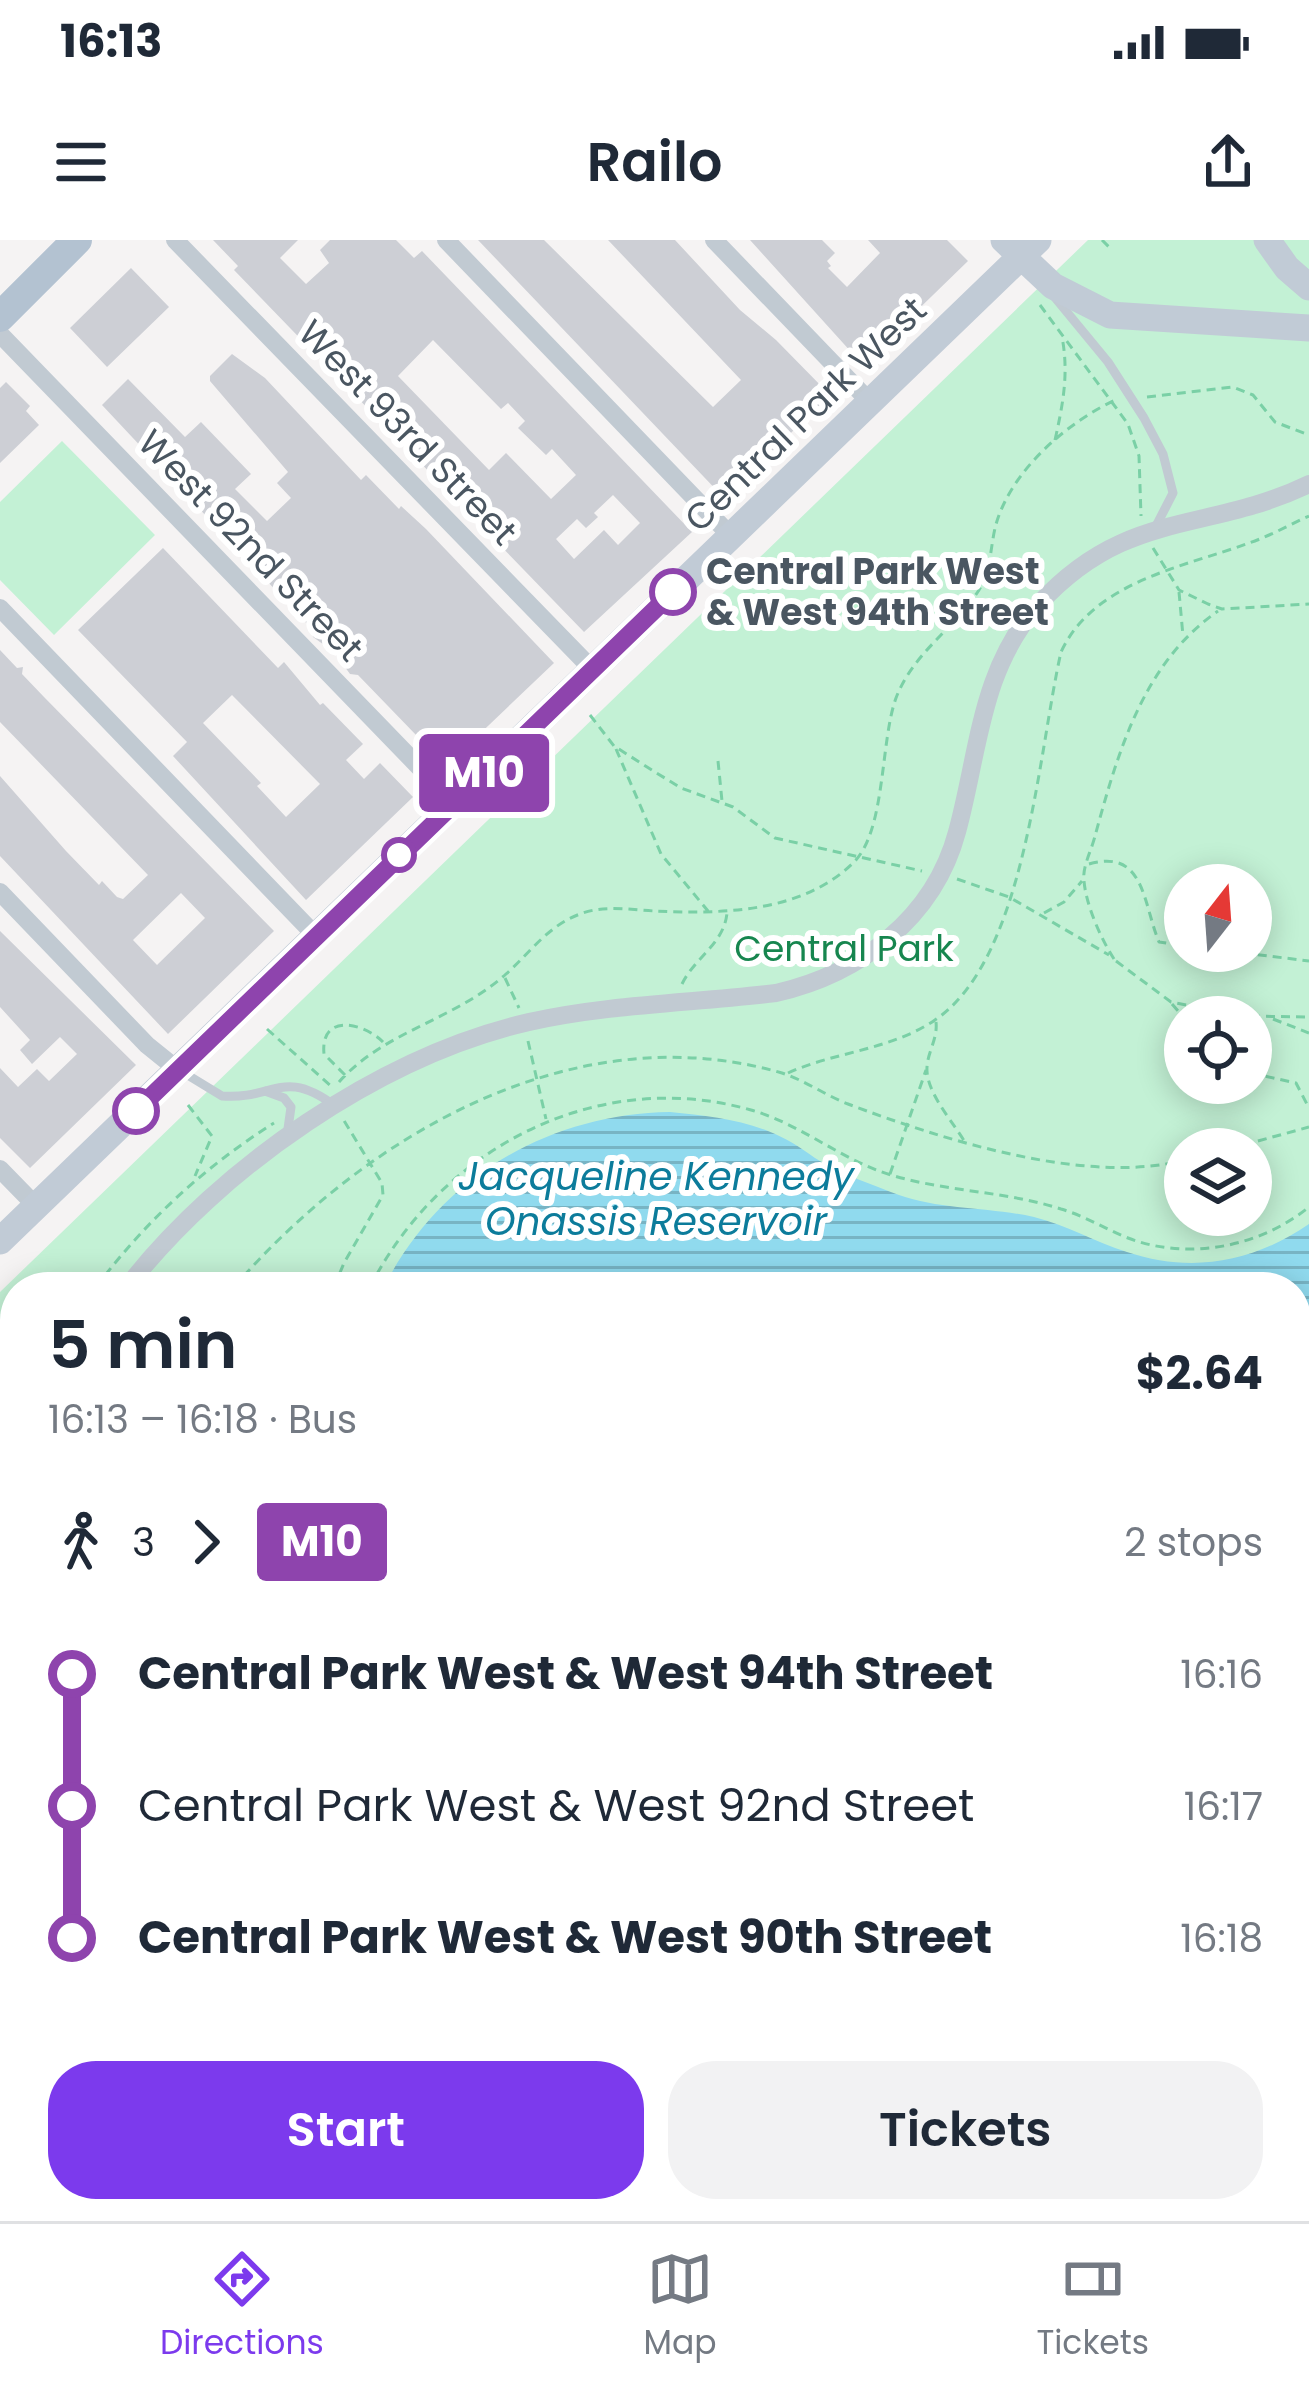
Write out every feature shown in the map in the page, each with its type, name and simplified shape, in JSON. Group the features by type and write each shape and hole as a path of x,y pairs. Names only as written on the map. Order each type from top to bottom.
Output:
{"main road":[{"path":"0,317 77,240"},
{"path":"1267,240 1287,268 1309,287"},
{"path":"1021,246 1039,288 1120,318 1309,328"},
{"name":"Central Park West","path":"0,1241 870,402 1021,246"}],"street":[{"name":"West 93rd Street","path":"176,240 592,670"},
{"path":"446,240 731,536"},
{"path":"714,240 870,402"},
{"name":"West 92nd Street","path":"0,334 454,802"},
{"path":"141,1272 201,1209 285,1141 337,1104 418,1061 495,1032 568,1015 776,993 809,985 860,961 904,925 923,902 950,853 983,709 1010,644 1030,615 1098,554 1150,530 1267,502 1309,484"},
{"path":"0,608 315,935"},
{"path":"0,892 147,1045 178,1070"},
{"path":"0,1169 36,1206"}],"lane":[{"path":"1039,288 1118,377 1163,454 1173,493 1150,530"},
{"path":"178,1070 222,1096 266,1091 281,1084 295,1085 337,1104"},
{"path":"266,1091 284,1098 291,1107 285,1141"}],"path":[{"path":"1102,240 1110,248"},
{"path":"1039,288 1062,334 1128,424 1138,456 1139,500 1164,570 1179,590 1222,609 1309,604"},
{"path":"1054,441 1065,394 1062,334"},
{"path":"1139,397 1233,387 1250,393 1275,422 1309,435"},
{"path":"384,1044 370,1031 341,1024 323,1040 324,1054 345,1075 384,1044 504,976 549,931 585,912 762,907 804,894 838,875 860,855 874,814 887,729 904,681 981,587 1003,506 1054,441 1121,395"},
{"path":"786,1074 854,1054 936,1020 979,970 996,938 1026,837 1058,665 1068,636 1095,611 1164,570 1309,519"},
{"path":"1179,590 1183,638"},
{"path":"1042,914 1064,902 1083,880 1111,778 1131,724 1157,675 1183,638 1222,609"},
{"path":"590,715 614,746 661,854 710,912"},
{"path":"614,746 681,788 722,802 783,841 930,873"},
{"path":"718,761 722,802"},
{"path":"1087,864 1112,859 1129,869 1141,885 1159,942 1164,943"},
{"path":"953,878 1042,914 1164,997"},
{"path":"1083,880 1102,940 1114,959"},
{"path":"678,1003 687,974 724,932 727,911"},
{"path":"1272,956 1309,961"},
{"path":"504,976 522,1015"},
{"path":"1272,1016 1309,1017"},
{"path":"1272,1019 1309,1033"},
{"path":"890,1174 938,1033 936,1020"},
{"path":"267,1029 337,1104 382,1183 383,1195 340,1272"},
{"path":"527,1036 547,1121"},
{"path":"249,1272 312,1208 369,1162 490,1095 593,1063 665,1055 730,1062 786,1074 825,1095 965,1144 1102,1168 1164,1166"},
{"path":"926,1068 929,1082 965,1144"},
{"path":"1272,1077 1290,1080 1300,1088 1309,1108"},
{"path":"379,1272 402,1233 444,1185 508,1139 579,1110 633,1100 733,1105 782,1120 890,1174 1044,1204 1131,1239 1168,1247 1211,1248 1243,1242 1279,1227 1309,1207"},
{"path":"188,1106 212,1136 193,1180"},
{"path":"108,1272 193,1180 284,1116"},
{"path":"1272,1137 1309,1127"}],"green space":[{"name":"Central Park","path":"1088,240 1309,240 1309,1272 21,1272"},
{"path":"62,441 155,535 54,635 0,580 0,502"}],"water":[{"name":"Jacqueline Kennedy Onassis Reservoir","path":"670,1112 732,1121 768,1131 834,1169 899,1195 1034,1217 1151,1259 1222,1260 1266,1248 1309,1224 1309,1272 393,1272 435,1214 502,1159 582,1125"}],"building":[{"path":"213,240 298,240 280,258 306,284 329,263 320,250 330,240 396,240 414,258 422,251 692,532 584,632 234,270 238,266","holes":["433,340 501,409 508,403 525,421 518,428 546,455 552,449 576,475 551,499 506,453 489,470 398,376","613,495 640,523 618,545 604,530 574,559 556,539 577,519 586,528"]},
{"path":"478,240 544,240 713,407 741,380 608,240 675,240 830,395 724,498"},
{"path":"750,240 822,240 835,253 827,261 828,268 847,287 880,253 868,240 947,240 968,261 862,364"},
{"path":"131,268 169,307 107,367 70,328"},
{"path":"232,354 265,378 361,480 366,475 426,529 554,663 446,766 358,675 350,674 334,652 313,637 312,629 102,405 128,379 185,437 201,422 251,474 235,489 267,521 291,498 277,483 288,472 210,381"},
{"path":"6,382 30,406 26,411 39,425 0,463 0,388"},
{"path":"163,548 278,668 284,662 320,705 363,744 346,760 364,779 380,763 413,797 306,900 173,756 187,742 78,630","holes":["232,695 320,784 286,817 257,786 261,783 203,723"]},
{"path":"0,650 17,668 23,667 22,674 274,931 168,1034 0,856 0,776 99,885 102,881 123,899 148,875 0,722","holes":["181,893 205,918 157,965 133,940"]},
{"path":"0,931 136,1065 30,1168 0,1138 0,1068 18,1087 37,1069 49,1081 77,1054 60,1037 32,1064 20,1050 30,1040 0,1007"}],"bus line":[{"name":"M10","path":"136,1111 673,592"}],"place":[{"name":"Central Park West & West 94th Street","path":"673,592"}]}
